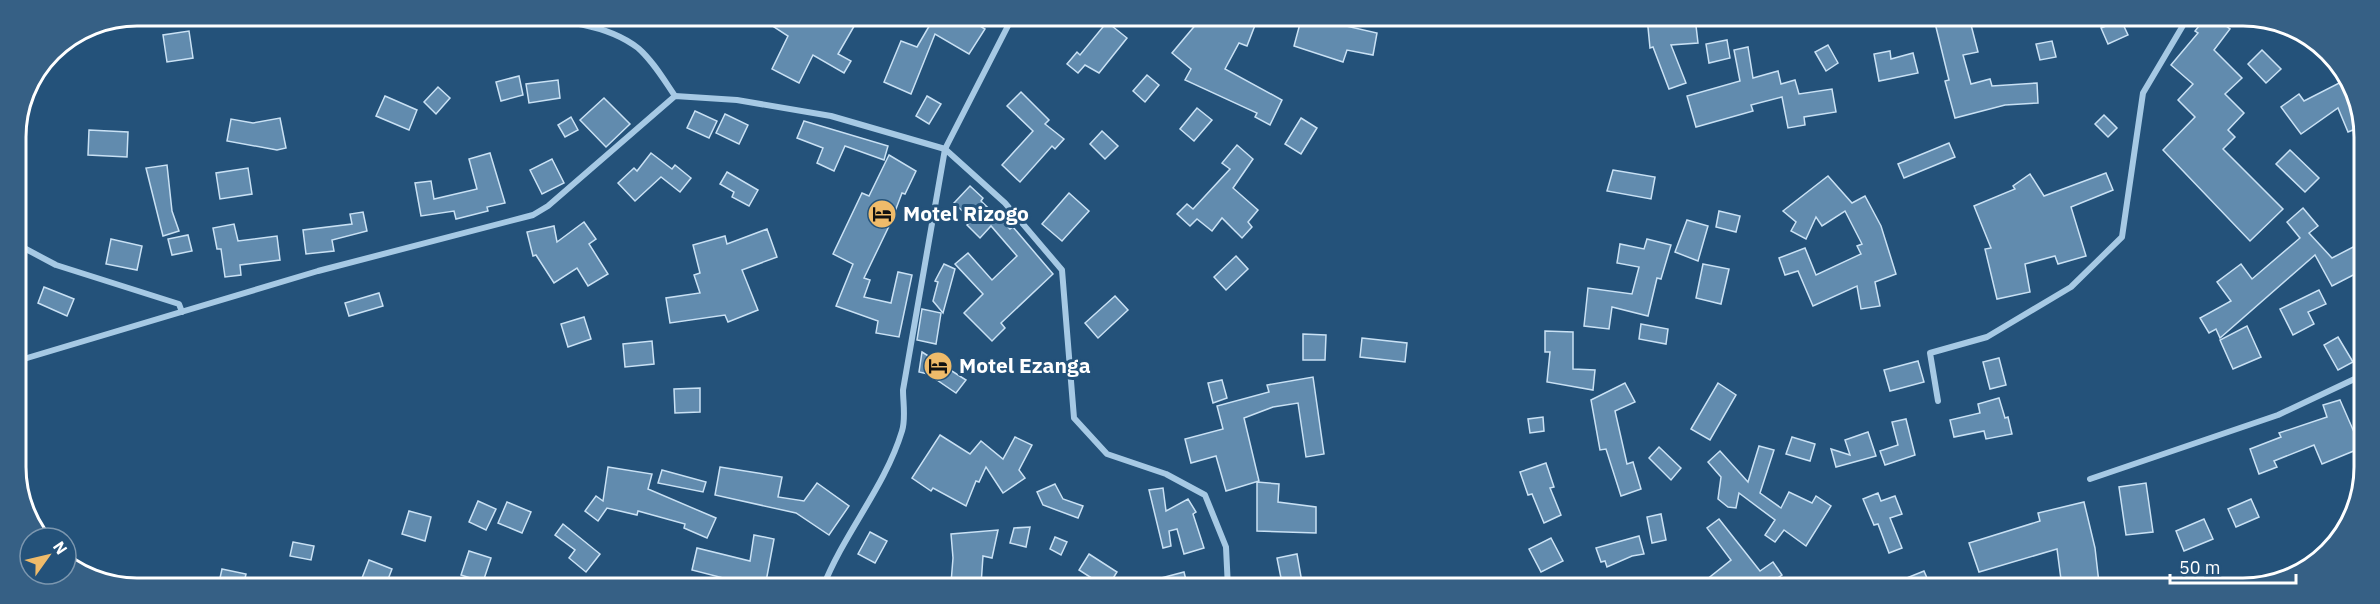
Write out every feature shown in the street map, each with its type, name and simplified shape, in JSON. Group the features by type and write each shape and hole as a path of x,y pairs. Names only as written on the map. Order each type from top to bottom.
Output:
{"street":[{"path":"577,26 617,37 637,48 650,60 675,96"},
{"path":"826,578 834,557 882,475 903,430 903,390 945,149 1008,26"},
{"path":"1938,401 1930,353 1987,338 2071,287 2122,237 2143,93 2183,26"},
{"path":"26,358 318,271 533,215 548,206 675,96 737,100 831,116 945,149 1005,203 1062,270 1074,418 1107,454 1166,474 1205,495 1226,547 1228,578"},
{"path":"26,249 56,265 179,304 182,312"},
{"path":"2090,479 2278,415 2354,379"}],"building":[{"path":"772,26 854,26 838,54 851,61 844,73 813,55 799,83 772,69 788,36"},
{"path":"929,26 980,26 985,29 969,54 935,34 911,94 884,82 901,41 917,47"},
{"path":"1104,26 1112,26 1127,38 1099,73 1085,65 1078,73 1067,64 1077,52 1080,55"},
{"path":"1195,26 1255,26 1247,46 1239,43 1225,69 1282,100 1270,125 1255,117 1257,113 1185,80 1191,69 1172,53"},
{"path":"1299,26 1346,26 1377,33 1373,55 1347,50 1343,62 1294,46"},
{"path":"1648,26 1696,26 1698,43 1671,45 1686,83 1669,89 1653,47 1650,48"},
{"path":"1936,26 1971,26 1978,52 1963,55 1971,84 1990,79 1992,86 2037,83 2038,103 2005,105 1955,118 1945,81 1949,80"},
{"path":"2124,26 2128,35 2108,44 2101,28"},
{"path":"2199,26 2226,26 2230,29 2214,50 2242,78 2225,94 2244,113 2228,130 2235,137 2223,149 2283,209 2250,241 2163,150 2195,117 2178,100 2193,84 2171,65 2198,33 2195,31"},
{"path":"189,31 193,58 167,62 163,35"},
{"path":"1727,40 1730,58 1709,63 1706,44"},
{"path":"2052,41 2056,57 2040,60 2036,44"},
{"path":"1828,45 1838,63 1826,71 1815,52"},
{"path":"1748,47 1753,78 1778,71 1781,84 1795,80 1799,94 1832,89 1836,112 1804,117 1805,125 1788,128 1782,97 1751,105 1753,111 1696,127 1687,96 1740,81 1734,50"},
{"path":"2262,50 2281,69 2266,83 2248,64"},
{"path":"1890,51 1891,59 1913,53 1918,73 1879,81 1874,54"},
{"path":"1147,75 1159,85 1145,102 1133,91"},
{"path":"519,76 523,95 501,101 496,82"},
{"path":"558,80 560,98 529,103 526,84"},
{"path":"2340,82 2349,101 2354,130 2348,132 2338,108 2301,134 2281,107 2299,94 2304,101"},
{"path":"438,87 450,98 436,114 424,102"},
{"path":"1021,92 1049,120 1045,124 1064,139 1055,149 1052,146 1020,182 1002,165 1033,131 1007,106"},
{"path":"385,96 417,110 409,130 376,116"},
{"path":"927,96 941,104 929,124 916,116"},
{"path":"604,98 630,124 606,147 580,120"},
{"path":"1197,108 1212,120 1194,141 1180,129"},
{"path":"695,111 717,121 709,138 687,128"},
{"path":"725,114 748,125 739,144 716,133"},
{"path":"2104,115 2117,128 2108,137 2095,124"},
{"path":"571,117 578,130 565,137 558,125"},
{"path":"280,118 286,148 277,150 227,141 231,119 253,123"},
{"path":"1301,118 1317,128 1301,154 1285,144"},
{"path":"804,121 888,146 884,160 845,146 834,171 817,163 823,148 797,138"},
{"path":"89,130 128,132 127,157 88,155"},
{"path":"1102,131 1118,146 1105,159 1090,144"},
{"path":"1949,143 1955,157 1904,178 1898,164"},
{"path":"1237,145 1253,159 1233,188 1258,210 1248,222 1252,227 1242,238 1222,218 1212,231 1197,219 1190,226 1177,214 1187,204 1193,209 1230,169 1222,163"},
{"path":"2290,150 2319,178 2305,192 2276,164"},
{"path":"490,153 505,203 487,207 488,211 456,219 454,211 421,216 415,183 431,181 434,199 477,189 469,159"},
{"path":"651,153 672,169 675,165 691,178 680,192 661,177 635,201 618,183 634,168 637,171"},
{"path":"889,155 916,171 905,194 902,193 864,278 870,280 864,297 891,303 898,272 912,275 899,337 876,333 878,321 836,306 853,264 833,254 862,193 869,196"},
{"path":"552,159 564,183 542,194 530,170"},
{"path":"167,165 172,211 179,231 163,236 146,168"},
{"path":"248,168 252,194 220,199 216,173"},
{"path":"1613,170 1655,177 1651,199 1607,191"},
{"path":"727,172 758,190 749,206 732,197 734,192 720,184"},
{"path":"2106,173 2113,190 2071,207 2086,256 2058,264 2055,256 2025,264 2030,292 1997,299 1985,249 1991,248 1974,206 2015,189 2013,186 2030,174 2044,196"},
{"path":"1828,176 1852,203 1865,196 1881,226 1896,274 1875,282 1880,306 1861,309 1857,286 1813,306 1798,271 1785,275 1779,258 1805,248 1816,275 1861,254 1857,246 1862,244 1845,211 1822,226 1816,217 1806,239 1791,231 1796,222 1783,211"},
{"path":"970,186 983,198 981,201 1010,229 1013,227 1053,274 1001,323 1005,328 992,341 964,313 983,294 955,264 968,253 992,280 1017,256 991,226 980,238 967,225 972,220 954,203"},
{"path":"1069,193 1089,211 1062,241 1042,224"},
{"path":"2303,208 2318,226 2309,233 2332,258 2354,247 2354,275 2332,286 2315,255 2220,338 2216,329 2209,333 2200,318 2231,301 2217,282 2241,264 2252,279 2300,238 2287,222"},
{"path":"1719,211 1740,216 1736,232 1716,227"},
{"path":"363,212 367,231 332,240 334,251 306,254 303,230 352,224 350,214"},
{"path":"1687,220 1708,226 1698,261 1675,252"},
{"path":"584,222 596,239 589,244 608,274 588,286 577,268 554,283 536,255 533,256 527,232 554,226 557,242"},
{"path":"234,224 238,241 277,236 280,260 240,265 241,275 225,277 221,249 217,249 213,228"},
{"path":"767,229 777,257 742,270 758,310 728,322 725,315 670,323 666,298 700,293 694,275 700,273 693,245 725,236 727,244"},
{"path":"188,235 192,251 172,255 168,239"},
{"path":"111,239 142,246 137,270 106,264"},
{"path":"1647,239 1671,245 1661,279 1657,278 1648,316 1612,307 1609,329 1584,326 1588,288 1632,294 1639,267 1617,263 1620,244 1644,249"},
{"path":"1236,256 1248,269 1226,290 1214,277"},
{"path":"944,264 955,269 943,313 933,301 938,282 935,281"},
{"path":"1703,264 1729,269 1721,304 1696,298"},
{"path":"44,287 74,299 67,316 38,303"},
{"path":"2319,290 2326,304 2308,312 2314,324 2293,335 2280,309"},
{"path":"379,293 383,306 349,316 345,303"},
{"path":"1115,296 1128,310 1098,338 1085,323"},
{"path":"922,309 941,313 936,344 917,340"},
{"path":"584,317 591,339 568,347 561,324"},
{"path":"1641,324 1668,329 1666,344 1639,339"},
{"path":"2247,326 2261,357 2233,369 2220,340"},
{"path":"1545,331 1573,332 1573,369 1595,370 1593,390 1547,382 1550,352 1545,352"},
{"path":"1303,334 1326,335 1325,360 1303,360"},
{"path":"2338,337 2353,362 2338,370 2324,345"},
{"path":"1362,338 1407,343 1405,362 1360,357"},
{"path":"652,341 654,364 625,367 623,344"},
{"path":"922,352 966,380 956,393 928,374 919,372"},
{"path":"1999,358 2006,385 1990,389 1983,362"},
{"path":"1918,361 1924,382 1890,391 1884,370"},
{"path":"1313,377 1324,454 1306,457 1298,403 1273,407 1244,418 1259,481 1226,491 1216,456 1191,463 1185,439 1223,429 1217,406 1269,392 1267,385"},
{"path":"1222,380 1227,398 1213,403 1208,383"},
{"path":"1625,383 1635,402 1615,411 1627,464 1633,462 1641,489 1621,496 1606,449 1600,450 1591,400"},
{"path":"1718,383 1736,395 1710,440 1691,429"},
{"path":"700,388 700,412 675,413 674,389"},
{"path":"1999,398 2005,418 2008,417 2012,434 1986,439 1984,431 1954,437 1950,420 1980,413 1978,404"},
{"path":"2340,400 2354,432 2354,451 2322,464 2314,445 2274,461 2277,467 2259,474 2250,449 2281,437 2279,433 2327,417 2323,405"},
{"path":"1543,417 1544,431 1530,433 1528,419"},
{"path":"1906,419 1915,455 1885,465 1880,451 1898,445 1892,422"},
{"path":"1868,432 1876,456 1836,467 1831,449 1850,455 1845,440"},
{"path":"940,435 970,454 981,441 1003,459 1015,437 1032,445 1019,470 1025,478 1003,493 986,467 979,482 976,481 966,506 933,488 931,491 912,478"},
{"path":"1792,437 1815,444 1810,461 1786,454"},
{"path":"1759,446 1774,450 1760,493 1781,508 1789,492 1812,503 1816,496 1831,506 1806,546 1784,530 1775,542 1765,535 1775,520 1739,493 1736,508 1728,507 1718,499 1721,477 1708,462 1720,451 1748,482"},
{"path":"1659,447 1681,468 1671,480 1649,458"},
{"path":"1546,463 1554,487 1550,488 1561,515 1544,523 1532,494 1528,495 1520,472"},
{"path":"608,467 652,474 648,489 716,518 707,538 684,528 685,524 638,511 637,515 607,508 598,521 585,511 596,496 603,501"},
{"path":"720,467 782,477 778,497 804,501 817,483 849,506 829,535 796,513 715,495"},
{"path":"662,470 706,482 703,492 658,483"},
{"path":"1257,482 1279,484 1278,502 1316,507 1316,533 1257,531"},
{"path":"2146,483 2153,532 2126,535 2119,487"},
{"path":"1055,484 1063,499 1083,506 1078,518 1043,505 1037,492"},
{"path":"1163,488 1166,511 1188,499 1196,512 1193,514 1204,548 1184,554 1177,529 1169,531 1171,546 1163,548 1149,490"},
{"path":"1878,493 1881,501 1895,496 1902,514 1890,518 1902,548 1889,553 1878,524 1874,525 1863,499"},
{"path":"2251,499 2259,517 2236,527 2228,509"},
{"path":"478,501 496,509 486,530 469,522"},
{"path":"507,502 531,512 522,533 498,523"},
{"path":"2084,502 2095,548 2098,578 2061,578 2057,549 1979,572 1969,543 2040,521 2038,513"},
{"path":"409,511 431,517 425,541 402,534"},
{"path":"1661,514 1666,540 1652,543 1647,517"},
{"path":"1719,519 1760,571 1773,562 1782,575 1778,578 1708,578 1731,560 1707,528"},
{"path":"2204,519 2213,539 2184,551 2176,531"},
{"path":"563,524 600,554 586,572 569,558 575,550 555,535"},
{"path":"1030,527 1026,547 1010,543 1014,528"},
{"path":"998,530 992,558 983,556 981,578 951,578 951,534"},
{"path":"870,532 887,541 875,563 858,554"},
{"path":"754,535 774,539 767,578 723,578 692,570 697,548 750,561"},
{"path":"1639,536 1644,554 1632,556 1607,567 1605,561 1601,562 1596,548"},
{"path":"1055,537 1067,542 1061,555 1050,549"},
{"path":"1551,538 1563,561 1541,572 1529,549"},
{"path":"293,542 314,546 311,560 290,556"},
{"path":"469,551 491,558 484,578 461,575"},
{"path":"1089,554 1117,572 1113,578 1091,578 1079,570"},
{"path":"1297,554 1301,578 1281,578 1277,558"},
{"path":"369,560 392,569 388,578 362,578"},
{"path":"222,569 246,574 245,578 220,578"},
{"path":"1924,571 1927,578 1907,578"},
{"path":"1184,572 1186,578 1161,578"}],"place":[{"name":"Motel Rizogo","path":"882,214"},
{"name":"Motel Ezanga","path":"938,366"}]}
